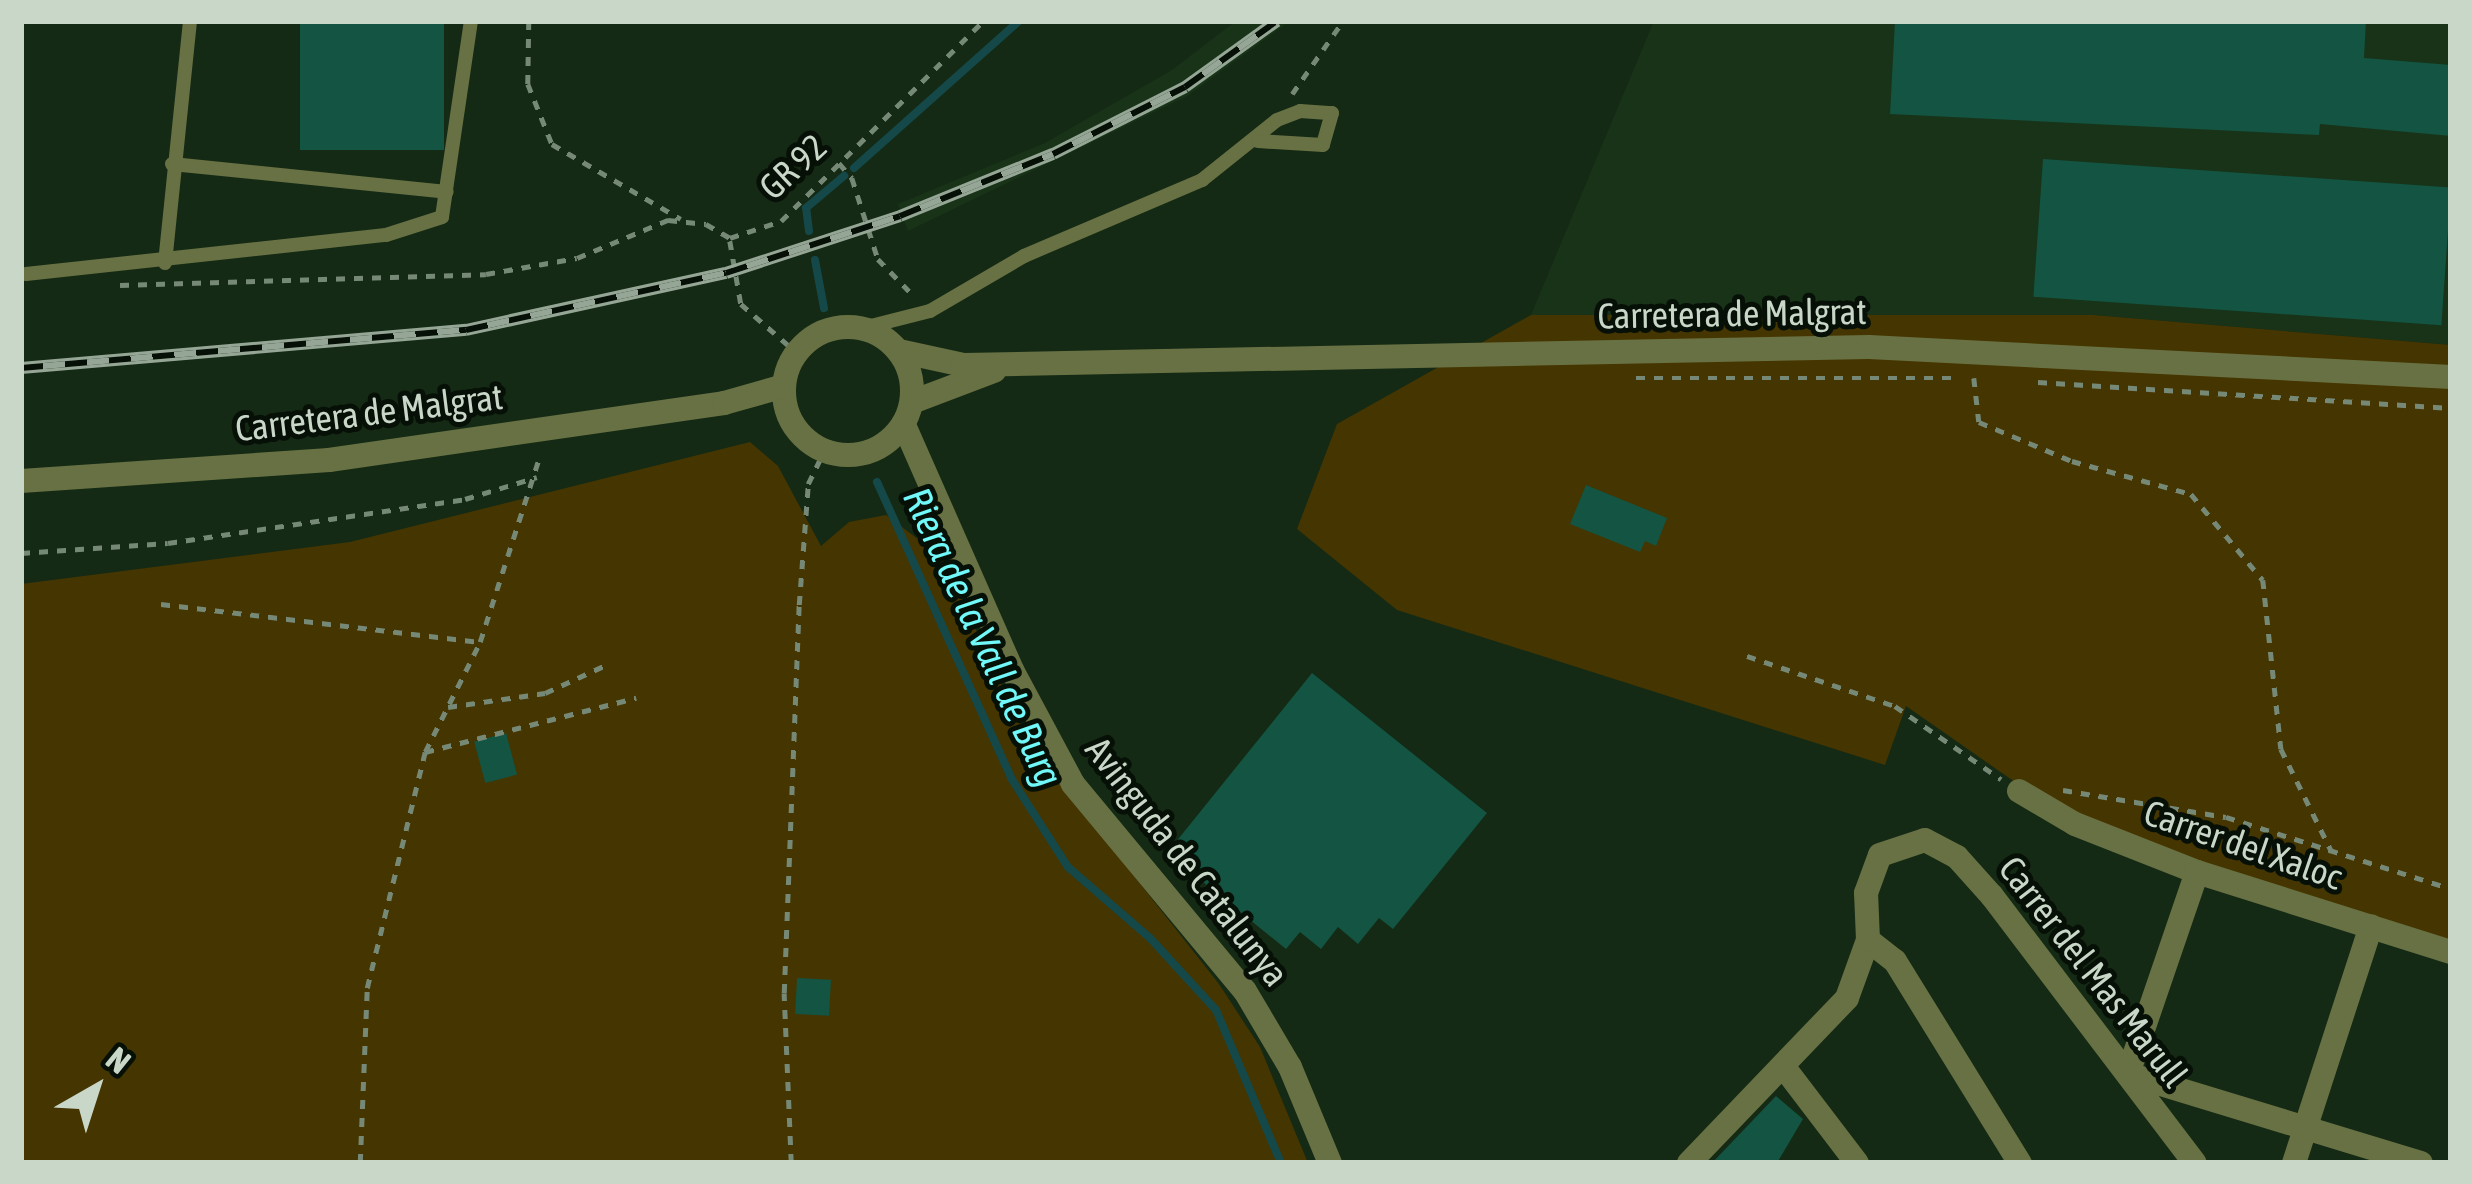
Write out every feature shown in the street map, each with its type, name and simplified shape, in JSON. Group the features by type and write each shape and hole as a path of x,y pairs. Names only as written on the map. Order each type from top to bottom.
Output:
{"street":[{"path":"863,328 898,351 901,423 862,454 824,451 790,418 784,386 796,352 830,329 863,328"},
{"name":"Carretera de Malgrat","path":"898,351 963,365 1869,346 2451,377"},
{"name":"Carretera de Malgrat","path":"901,423 1013,364"},
{"name":"Carretera de Malgrat","path":"21,481 329,460 724,403 784,386"},
{"name":"Carretera de Malgrat","path":"724,403 790,418"},
{"name":"Avinguda de Catalunya","path":"901,423 1073,784 1245,992 1290,1067 1330,1163"},
{"name":"Carrer del Xaloc","path":"2019,791 2075,824 2198,872 2451,952"},
{"name":"Carrer del Mas Marull","path":"1689,1163 1847,998 1868,940 1866,893 1880,855 1924,840 1957,857 1992,896 2195,1163"},
{"path":"2198,872 2128,1074 2421,1163"},
{"path":"2294,1163 2371,926"},
{"path":"1868,940 1894,962 2020,1163"},
{"path":"1783,1066 1857,1163"}],"lane":[{"path":"165,263 190,21"},
{"path":"26,274 165,263 386,236 442,218 471,21"},
{"path":"863,328 930,311 1024,256 1202,180 1258,141 1277,120 1300,111 1332,113 1323,145 1258,141"},
{"path":"172,164 447,192"}],"path":[{"path":"530,21 528,84 552,144 686,222 730,238 741,304 796,352"},
{"name":"GR 92","path":"730,238 781,221 983,21"},
{"path":"1277,120 1343,21"},
{"path":"839,163 852,178 878,259 930,311"},
{"path":"114,285 487,274 577,258 668,220 686,222"},
{"path":"1620,378 1998,379"},
{"path":"1974,378 1979,422 2072,461 2191,494 2263,580 2281,749 2332,852"},
{"path":"2021,381 2451,408"},
{"path":"791,1163 784,993 799,605 808,484 824,451"},
{"path":"361,1163 367,988 425,752 480,642 537,476 540,454"},
{"path":"21,553 168,543 397,509 537,476"},
{"path":"161,604 480,642"},
{"path":"1747,656 1895,706 2019,791 2093,789 2226,817 2451,889"},
{"path":"448,707 478,709 544,693 608,664"},
{"path":"425,752 635,698"}],"shaded area":[{"path":"1236,21 1290,21 1187,96 908,231 898,204 1045,143 1172,70"},
{"path":"1654,21 2451,21 2451,345 2093,315 1531,315"},
{"path":"1531,315 2093,315 2451,345 2451,952 2075,824 1906,706 1885,765 1397,610 1297,529 1337,424"},
{"path":"750,442 778,466 821,546 849,522 886,515 943,558 1027,740 1219,984 1260,1047 1308,1163 21,1163 21,584 350,542"}],"building":[{"path":"300,21 444,21 444,150 300,150"},
{"path":"1895,21 2366,21 2364,58 2451,65 2451,136 2320,124 2319,135 1890,114"},
{"path":"2043,159 2451,188 2441,325 2033,297"},
{"path":"1586,485 1667,518 1656,546 1645,541 1640,552 1570,524"},
{"path":"1312,673 1487,813 1393,929 1379,918 1358,944 1338,927 1321,949 1300,932 1286,949 1167,853"},
{"path":"506,733 517,775 485,783 474,742"},
{"path":"797,978 831,980 829,1016 795,1014"},
{"path":"1776,1096 1803,1119 1777,1163 1712,1163"}],"waterway":[{"name":"Riera de la Vall de Burg","path":"854,168 1019,21"},
{"name":"Riera de la Vall de Burg","path":"809,231 806,208 844,176"},
{"name":"Riera de la Vall de Burg","path":"815,260 824,308"},
{"name":"Riera de la Vall de Burg","path":"877,482 1011,778 1068,867 1150,938 1216,1010 1281,1163"}],"railway":[{"path":"21,368 466,330 726,273 900,216 1053,154 1185,87 1277,21"}]}
